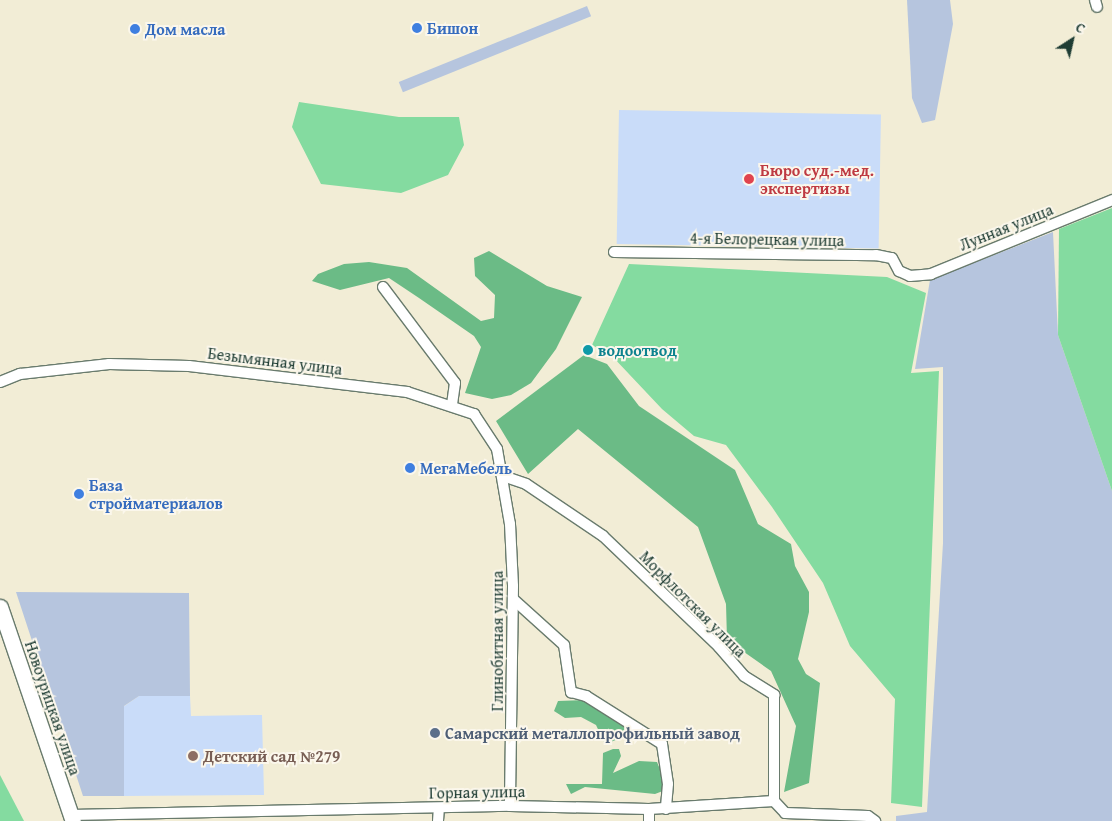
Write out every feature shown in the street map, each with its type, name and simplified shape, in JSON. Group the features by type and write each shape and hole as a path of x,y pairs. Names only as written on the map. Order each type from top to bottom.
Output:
{"main road":[{"name":"Новоурицкая улица","path":"0,607 72,818"}],"street":[{"name":"Лунная улица","path":"910,276 931,274 1112,200"},
{"name":"4-я Белорецкая улица","path":"614,252 876,255 892,258 900,271 910,276"},
{"path":"383,287 455,383 452,405"},
{"name":"Безымянная улица","path":"0,382 20,374 109,364 189,366 407,392 452,405 474,414 487,430 497,449 502,476"},
{"name":"Глинобитная улица","path":"502,476 510,524 513,599 510,806"},
{"name":"Морфлотская улица","path":"502,476 526,484 603,536 719,647 744,676 774,695 774,801"},
{"path":"513,599 564,645 571,692 586,696 662,744 668,784 666,809"},
{"path":"774,801 784,817 868,816 875,821"},
{"name":"Горная улица","path":"72,818 510,806 666,809 774,801"},
{"path":"438,821 439,808"},
{"path":"649,809 649,821"}],"shaded area":[{"path":"907,0 950,0 953,24 935,120 922,123 912,98"},
{"path":"587,6 591,16 403,92 399,82"},
{"name":"Бюро суд.-мед. экспертизы","path":"619,110 881,115 879,249 617,244"},
{"path":"1053,232 1058,335 1112,491 1112,821 896,821 896,816 927,812 943,543 943,367 915,369 930,280"},
{"path":"16,592 189,593 190,696 139,696 124,706 124,796 83,796"},
{"name":"Детский сад №279","path":"139,696 190,696 191,716 262,715 264,795 124,796 123,707"}],"green space":[{"path":"299,102 399,117 459,117 464,145 448,175 401,193 321,184 292,127"},
{"path":"1112,208 1112,491 1058,335 1059,229"},
{"path":"489,251 547,286 582,297 556,349 531,383 511,395 492,399 465,393 481,347 474,336 389,278 340,290 312,281 318,274 344,264 369,262 407,268 481,321 494,318 495,295 475,276 474,258"},
{"path":"629,264 887,277 926,293 911,373 939,371 922,807 891,803 895,699 850,646 823,583 772,507 726,445 694,436 662,409 612,356 592,345"},
{"path":"584,355 607,364 639,406 735,470 758,524 791,544 795,566 809,592 809,612 798,659 806,674 820,683 809,783 784,792 796,726 771,671 727,640 726,604 698,527 578,429 528,474 496,421"},
{"path":"586,700 627,727 621,738 605,744 596,725 581,717 565,718 554,711 558,701"},
{"path":"619,749 621,756 613,773 639,761 657,762 668,789 655,794 585,787 571,794 566,784 602,784 603,753"},
{"path":"0,775 24,821 0,821"}],"place":[{"name":"Бишон","path":"417,28"},
{"name":"Дом масла","path":"135,29"},
{"name":"Бюро суд.-мед. экспертизы","path":"749,179"},
{"name":"водоотвод","path":"588,350"},
{"name":"МегаМебель","path":"410,468"},
{"name":"База стройматериалов","path":"79,494"},
{"name":"Самарский металлопрофильный завод","path":"435,733"},
{"name":"Детский сад №279","path":"193,756"}]}
